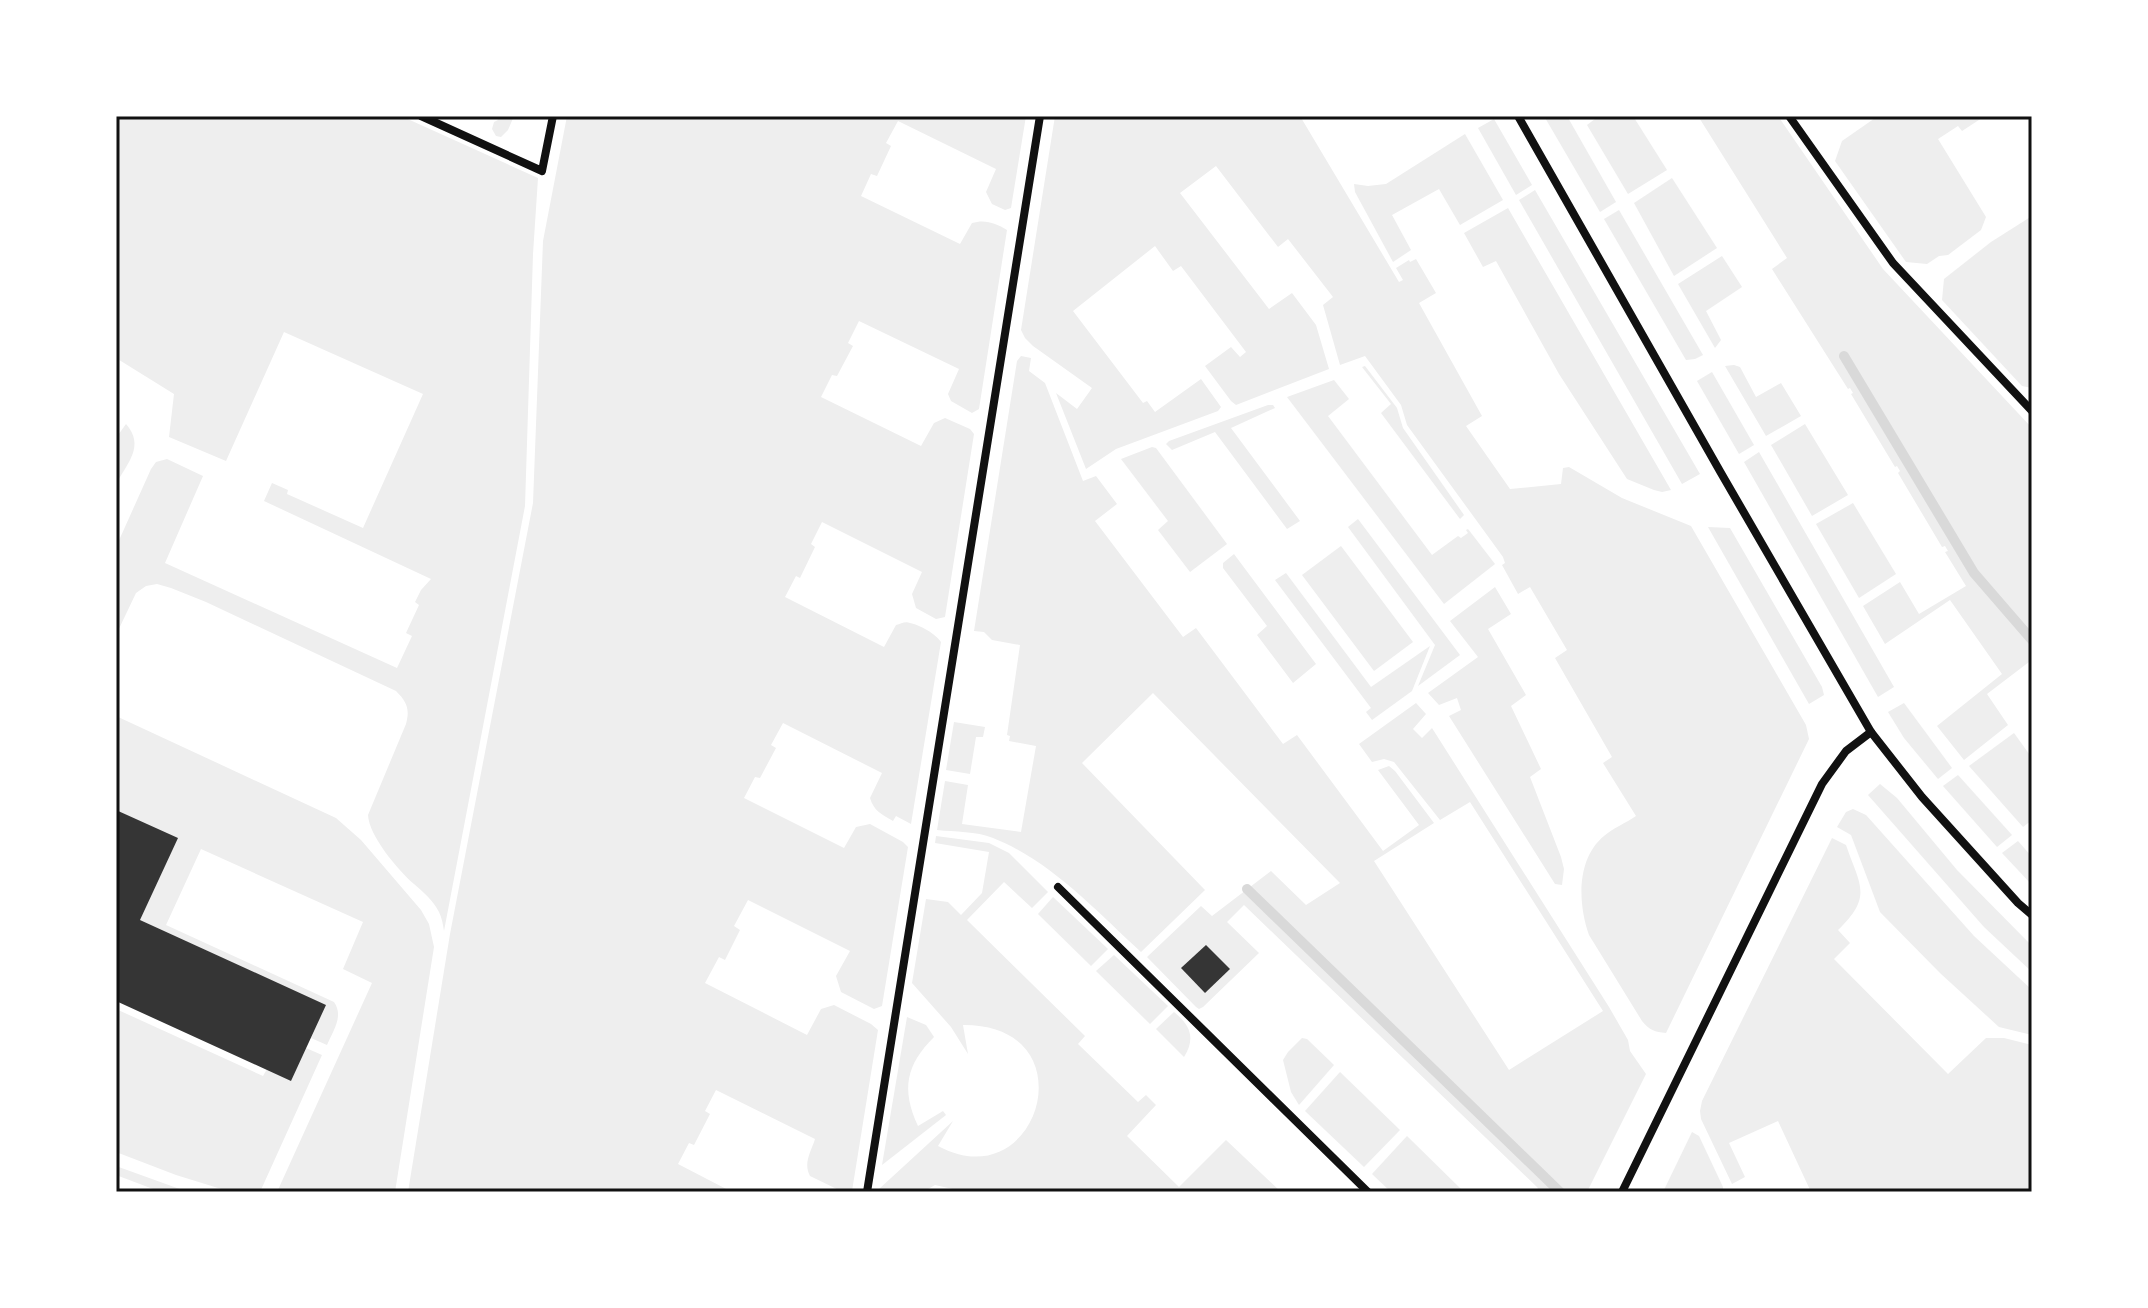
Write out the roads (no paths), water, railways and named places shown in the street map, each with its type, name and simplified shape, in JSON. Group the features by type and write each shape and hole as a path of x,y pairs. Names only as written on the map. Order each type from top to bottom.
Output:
{"street":[{"path":"421,116 542,171 553,116"},
{"path":"867,1192 1040,116"},
{"path":"1518,116 1871,732 1922,797 2032,915"},
{"path":"1789,116 1893,263 2032,411"},
{"path":"1622,1192 1822,784 1846,751 1871,732"},
{"path":"1058,887 1368,1192"}],"waterway":[{"path":"1844,356 1974,573 2032,640"},
{"path":"1247,889 1560,1192"}]}
